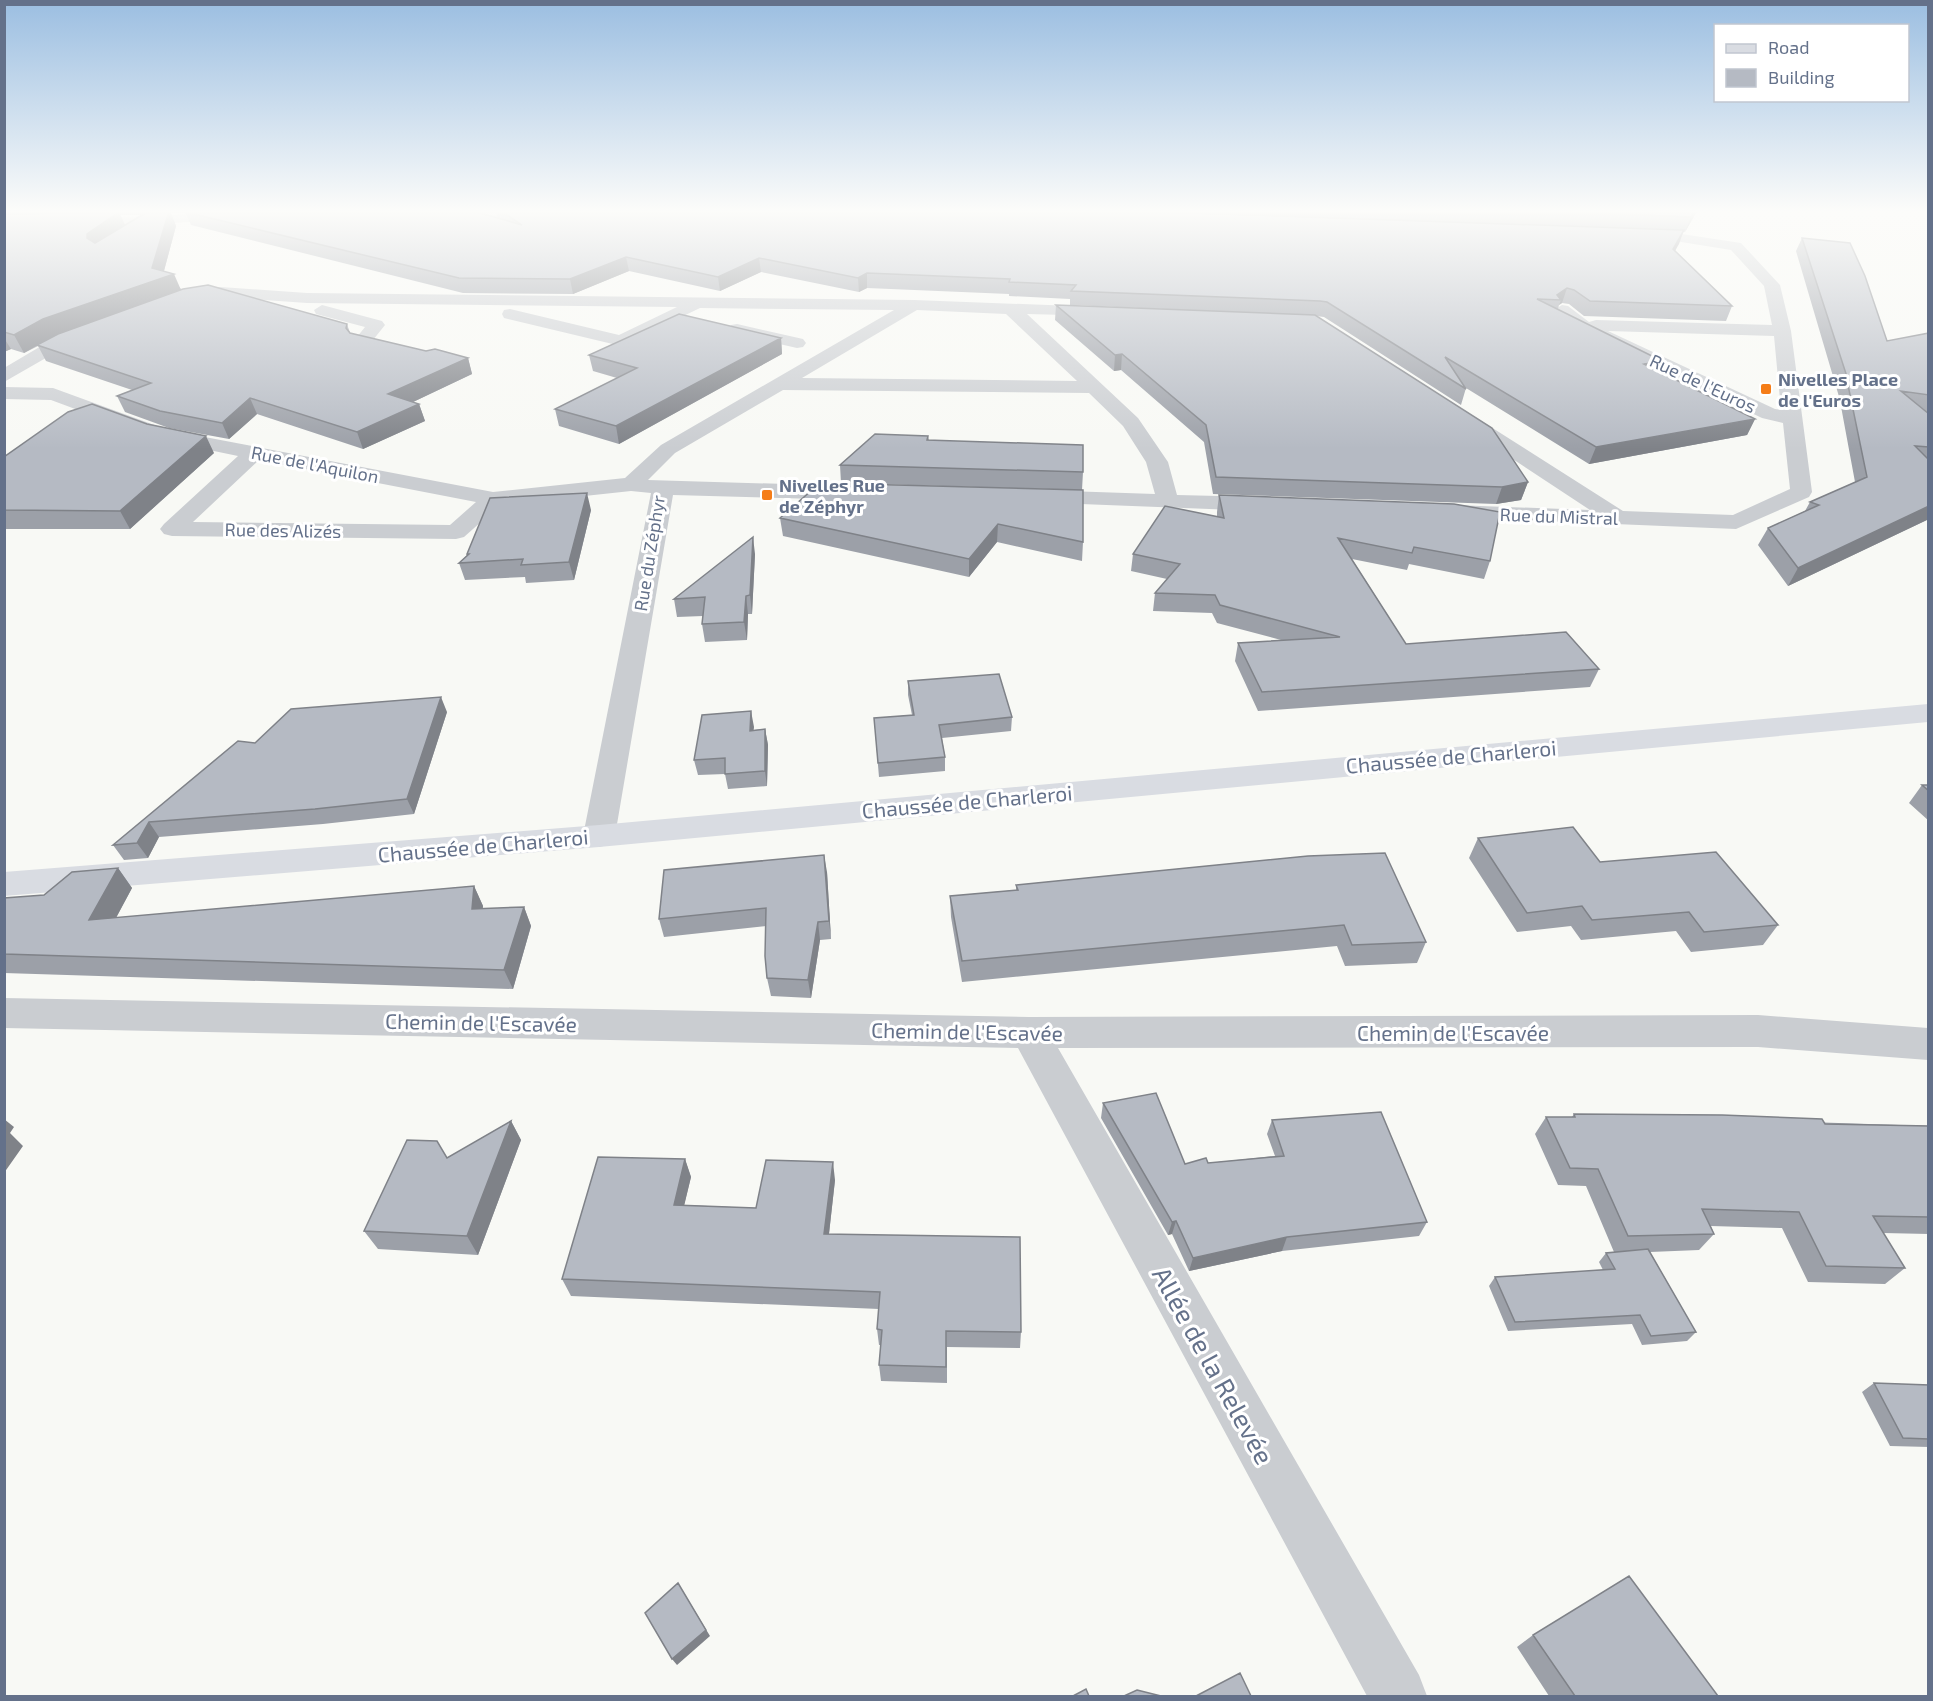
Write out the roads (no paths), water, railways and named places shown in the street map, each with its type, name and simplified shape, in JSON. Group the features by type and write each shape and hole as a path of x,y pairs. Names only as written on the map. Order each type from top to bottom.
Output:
{"main road":[{"name":"Chaussée de Charleroi","path":"4,884 599,836 1929,713"}],"street":[{"name":"Rue du Mistral","path":"1430,511 1736,522 1802,492 1782,331 1773,290"},
{"path":"177,299 221,292 329,298 506,301 697,311 914,305 1116,313"},
{"path":"329,298 318,309 376,325 362,342 412,355"},
{"path":"506,301 495,310 621,342 674,314 697,311"},
{"name":"Rue du Zéphyr","path":"631,484 668,448 914,305"},
{"path":"1009,307 1131,422 1157,462 1168,501"},
{"name":"Rue de l'Euros","path":"1562,310 1582,325 1769,414 1794,419"},
{"path":"719,325 796,343"},
{"name":"Rue de l'Euros","path":"1582,325 1782,331"},
{"path":"4,376 59,343 103,326"},
{"path":"778,384 1093,387"},
{"name":"Rue de l'Aquilon","path":"4,393 53,394 163,435 493,499 631,484"},
{"path":"72,422 91,408"},
{"path":"1453,411 1620,519"},
{"name":"Rue des Alizés","path":"254,453 172,529 456,532 493,499"},
{"name":"Rue du Zéphyr","path":"599,836 663,488 631,484"},
{"path":"663,488 874,494"},
{"path":"1015,497 1287,506"},
{"name":"Chemin de l'Escavée","path":"4,1013 1029,1033 1758,1031 1929,1044"},
{"name":"Allée de la Relevée","path":"1029,1033 1398,1696"}],"place":[{"name":"Nivelles Place de l'Euros","path":"1766,389"},
{"name":"Nivelles Rue de Zéphyr","path":"767,495"}]}
